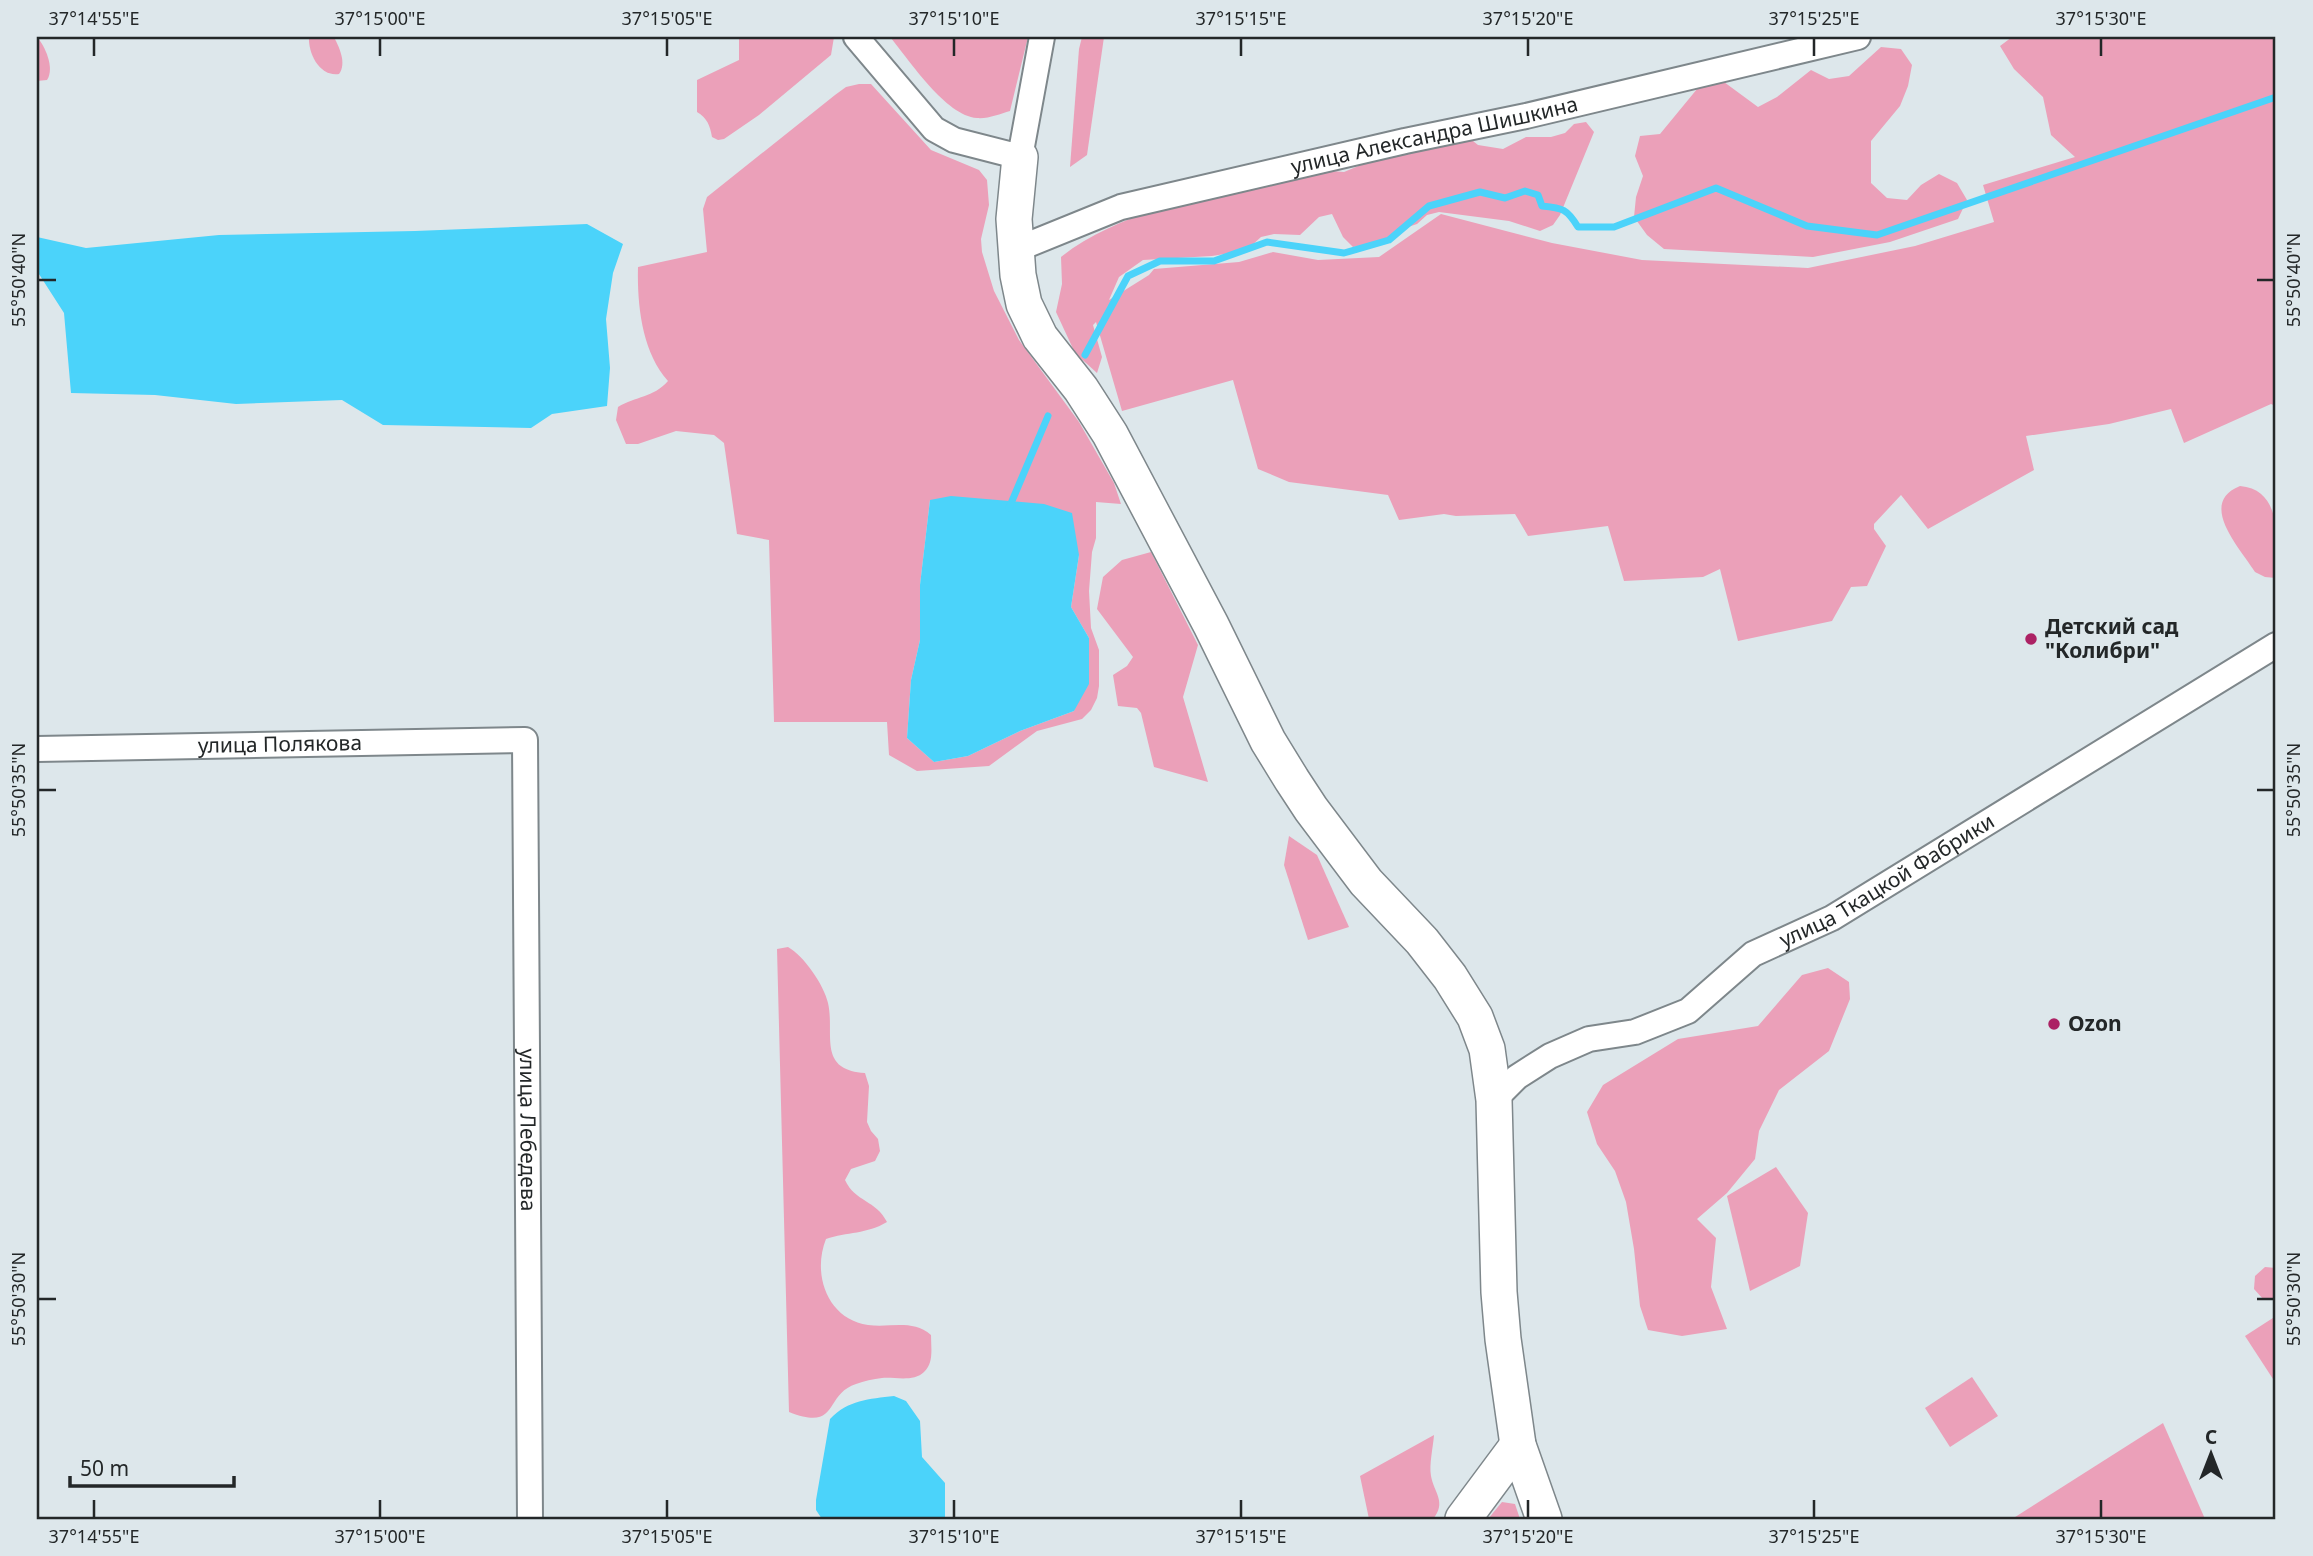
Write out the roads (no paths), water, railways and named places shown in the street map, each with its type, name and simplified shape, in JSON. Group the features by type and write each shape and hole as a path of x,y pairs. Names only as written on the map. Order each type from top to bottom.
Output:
{"street":[{"path":"856,37 934,129 954,140 1020,157"},
{"path":"1042,37 1020,157 1015,208 1015,250 1024,304 1040,337 1081,389 1110,434 1268,741 1311,808 1366,881 1422,941 1450,977 1475,1017 1487,1049 1494,1100 1503,1339 1518,1445 1544,1519"},
{"name":"улица Александра Шишкина","path":"1015,250 1121,207 1405,141 1526,116 1858,37"},
{"name":"улица Ткацкой Фабрики","path":"1494,1100 1517,1077 1550,1056 1589,1039 1635,1032 1688,1011 1753,954 1832,918 2276,645"},
{"name":"улица Полякова","path":"37,749 525,740"},
{"name":"улица Лебедева","path":"525,740 530,1519"},
{"path":"1463,1519 1518,1445"}],"water":[{"path":"587,224 623,244 613,273 606,319 610,368 607,406 552,414 531,428 383,425 342,400 236,404 155,395 71,393 64,313 37,271 37,237 86,248 219,235"},
{"path":"951,496 1044,504 1072,513 1079,555 1071,607 1089,638 1089,684 1074,711 1020,731 968,756 934,762 907,738 911,680 920,640 920,585 930,500"},
{"path":"894,1396 906,1401 920,1421 922,1457 945,1483 945,1519 822,1519 816,1510 816,1500 830,1419 852,1404"}],"waterway":[{"path":"1085,355 1128,276 1160,261 1214,261 1267,242 1344,253 1389,240 1429,206 1480,192 1505,198 1525,191 1538,195 1542,206 1564,210 1578,227 1614,227 1716,188 1807,226 1877,235 2276,97"},
{"path":"1009,508 1048,416"}],"place":[{"name":"Детский сад \"Колибри\"","path":"2031,639"},
{"name":"Ozon","path":"2054,1024"}]}
